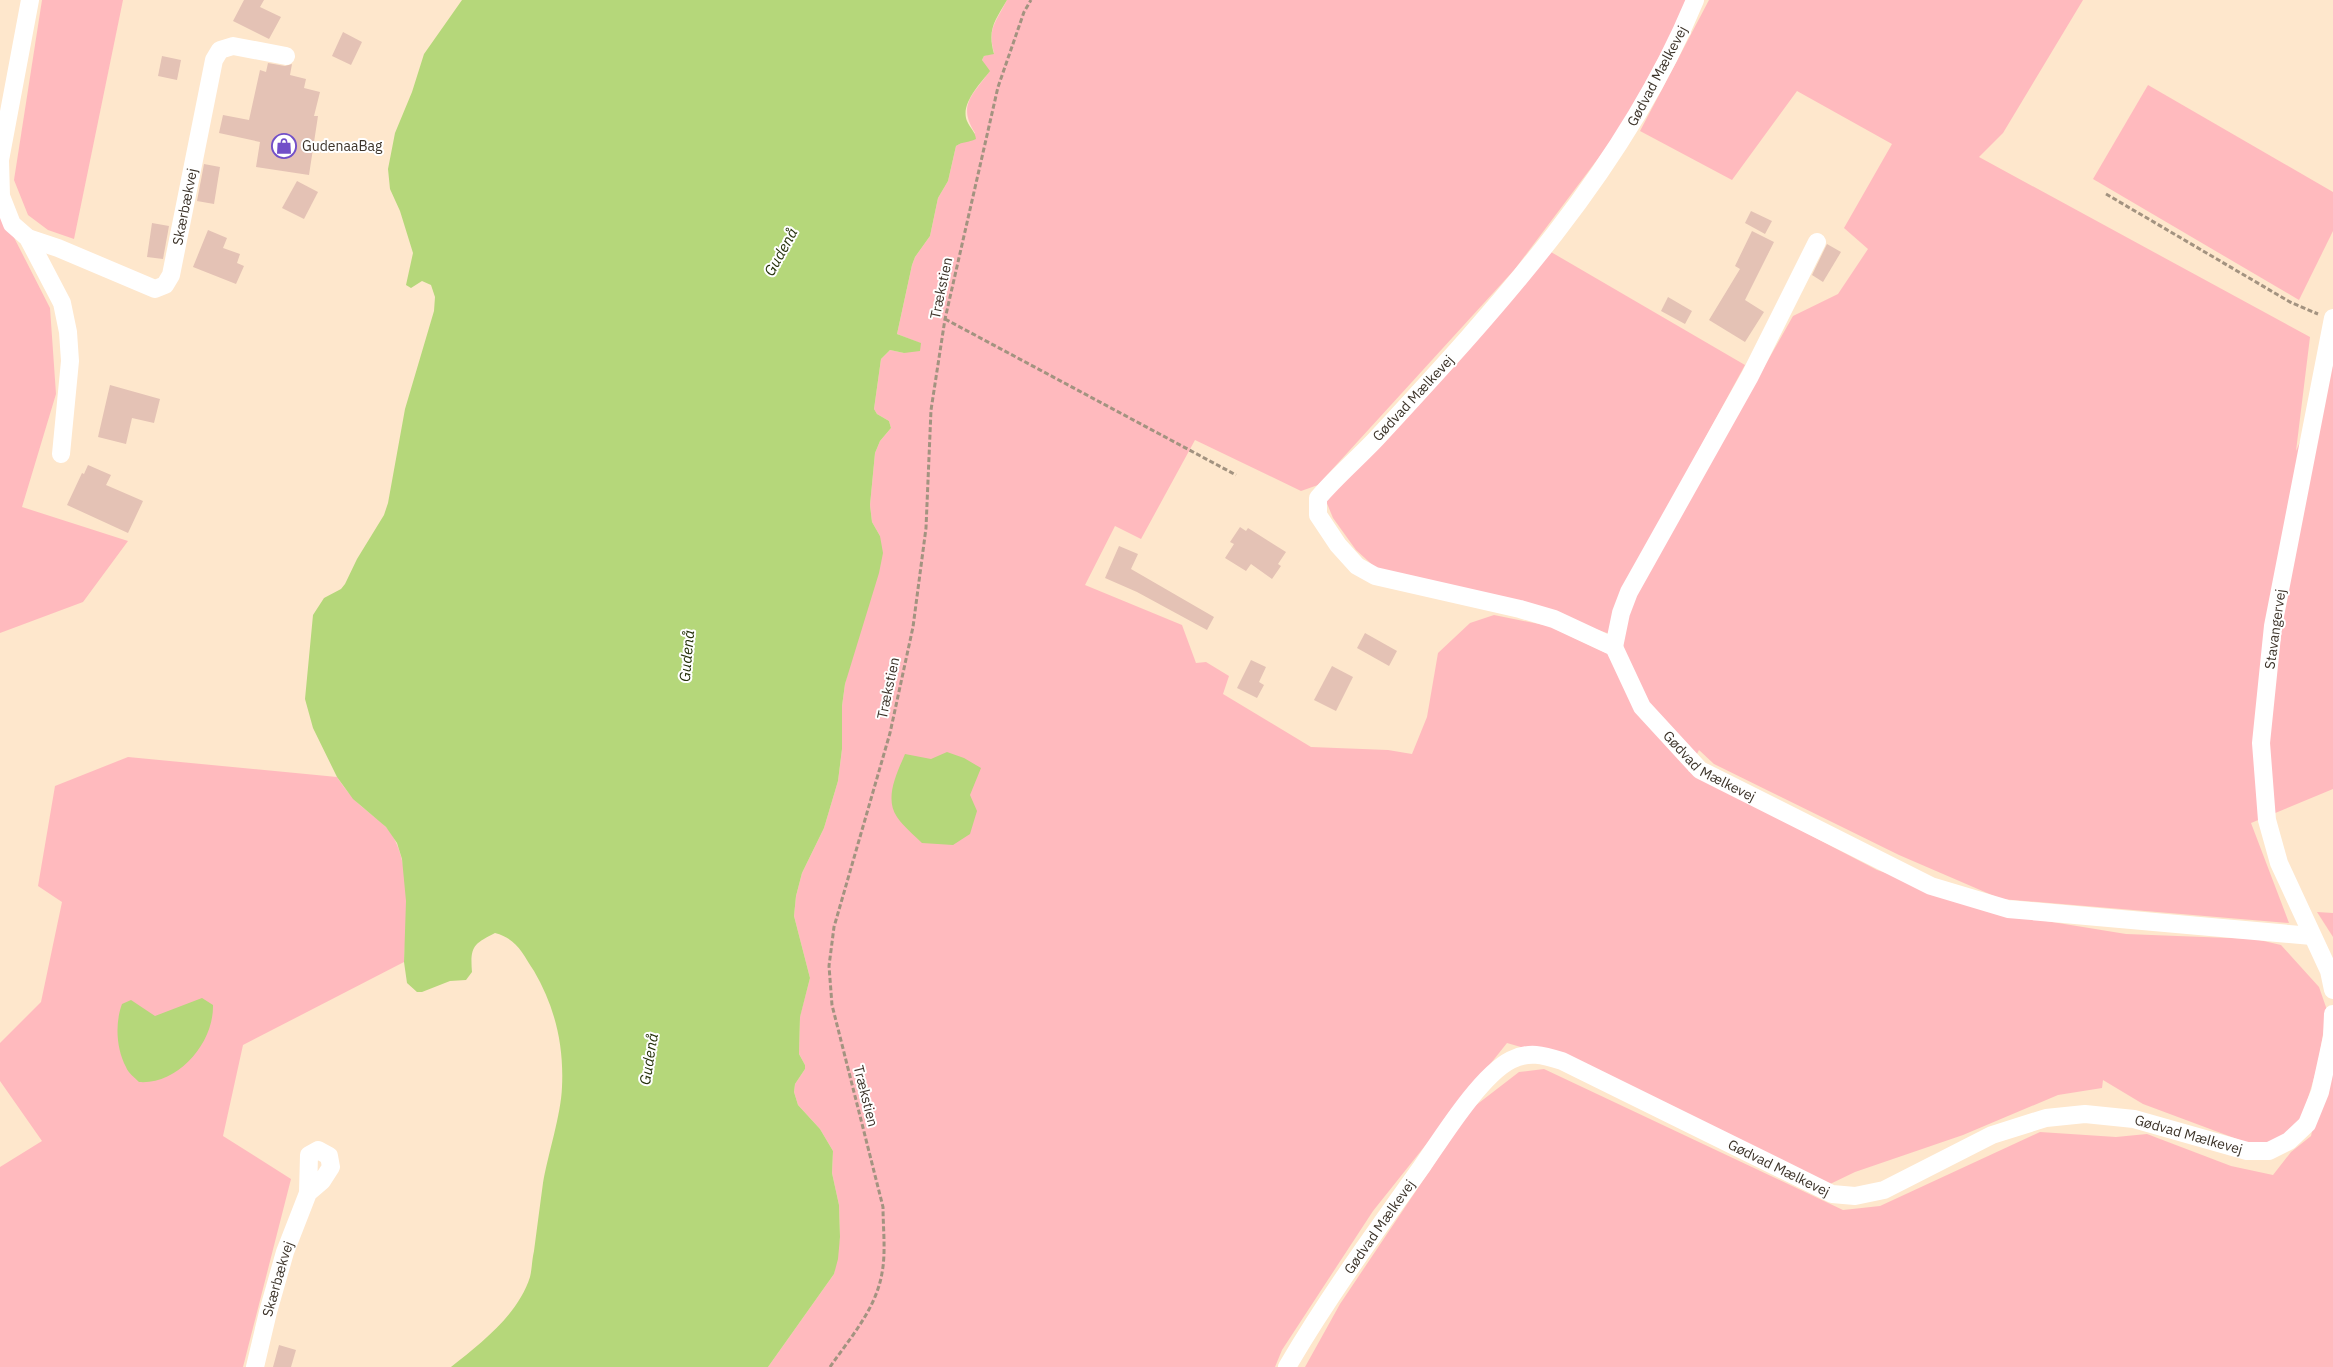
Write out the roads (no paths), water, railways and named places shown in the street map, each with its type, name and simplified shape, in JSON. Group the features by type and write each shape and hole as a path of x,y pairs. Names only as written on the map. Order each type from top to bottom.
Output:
{"street":[{"name":"Skærbækvej","path":"30,0 0,160 1,196 12,224 28,238 62,303 68,332 70,361 61,454"},
{"name":"Gødvad Mælkevej","path":"1696,0 1668,59 1641,108 1614,151 1552,235 1467,338 1318,498 1318,515 1338,544 1357,566 1375,576 1554,618 1614,647 1642,706 1700,770 1931,886 2008,909 2312,936"},
{"name":"Skærbækvej","path":"28,238 58,248 155,289 165,285 171,275 214,60 220,50 233,46 286,56"},
{"path":"1614,647 1621,613 1629,592 1750,376 1817,242"},
{"name":"Stavangervej","path":"2312,936 2279,863 2267,820 2261,744 2273,626 2332,319"},
{"path":"2312,936 2329,971 2333,990"},
{"name":"Gødvad Mælkevej","path":"1287,1367 1321,1310 1464,1106 1495,1071 1510,1060 1526,1054 1539,1054 1562,1061 1832,1194 1855,1196 1884,1190 1992,1135 2046,1118 2085,1114 2134,1119 2247,1151 2269,1150 2289,1142 2306,1124 2320,1092 2332,1037 2333,1014"},
{"name":"Skærbækvej","path":"254,1367 285,1252 308,1193"}],"water":[{"name":"Gudenå","path":"462,0 1007,0 993,26 991,38 994,54 984,56 982,60 990,71 976,88 966,108 967,121 976,139 956,146 948,181 938,198 930,236 915,257 912,265 897,334 921,343 920,351 904,353 890,350 881,359 874,409 877,414 889,421 891,428 880,441 875,453 870,505 872,522 880,536 883,553 879,573 845,684 842,706 842,749 838,781 824,828 802,873 796,896 794,916 810,978 800,1017 799,1054 805,1069 795,1084 794,1092 798,1105 820,1129 833,1151 832,1173 839,1205 840,1237 838,1259 834,1274 768,1367 451,1367 486,1338 508,1316 517,1304 530,1277 543,1183 561,1098 562,1071 557,1027 548,998 526,958 514,943 495,933 474,947 472,972 466,980 450,981 422,992 417,992 407,983 404,962 406,901 402,859 397,843 386,827 353,799 337,777 313,728 305,699 313,615 324,598 341,589 345,584 357,559 384,515 388,503 405,409 434,311 435,297 431,285 422,281 411,288 406,285 413,253 400,211 390,189 388,169 395,133 412,92 424,54"},
{"path":"947,752 964,758 981,768 970,795 977,811 970,834 953,845 922,843 903,824 893,810 893,786 905,754 931,759"},
{"path":"202,998 213,1005 212,1019 200,1047 191,1059 167,1077 139,1082 127,1069 118,1044 118,1019 122,1004 131,1000 155,1016"}],"place":[{"name":"GudenaaBag","path":"284,146"}]}
